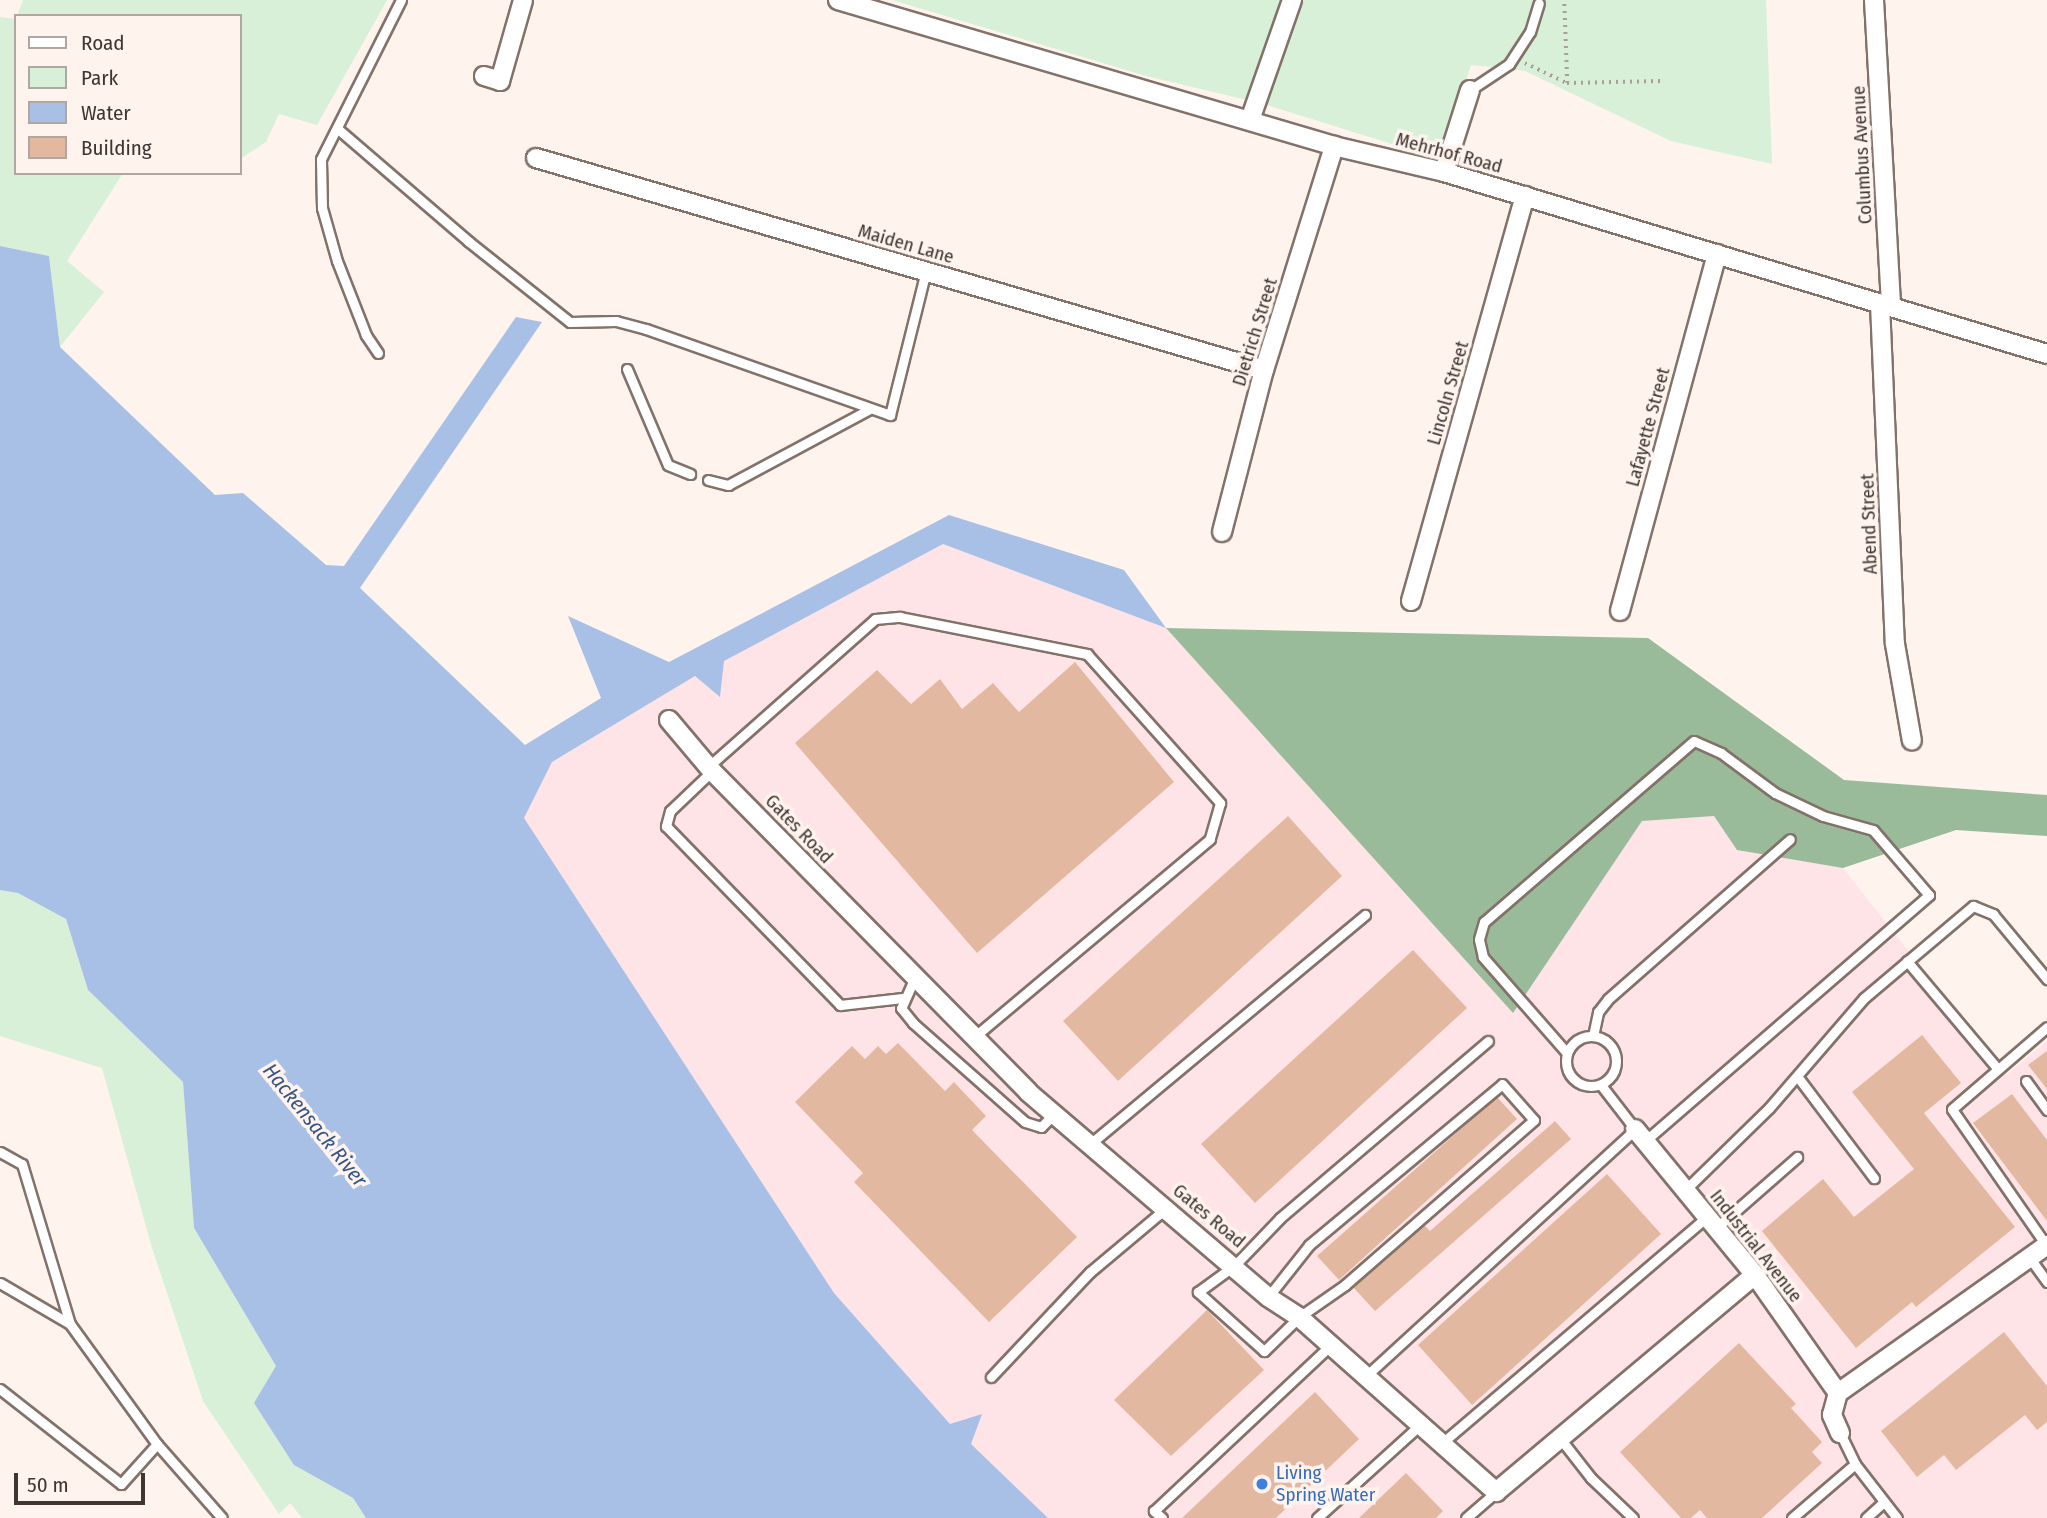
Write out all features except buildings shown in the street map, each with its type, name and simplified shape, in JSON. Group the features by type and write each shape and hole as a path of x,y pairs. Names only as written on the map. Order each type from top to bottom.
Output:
{"street":[{"path":"484,76 500,81 523,0"},
{"name":"Mehrhof Road","path":"838,0 1334,146 1444,172 2047,354"},
{"path":"1250,120 1292,0"},
{"name":"Columbus Avenue","path":"1874,0 1886,305"},
{"path":"1444,172 1470,90"},
{"name":"Dietrich Street","path":"1222,532 1264,370 1334,146"},
{"name":"Maiden Lane","path":"536,158 1264,370"},
{"name":"Lincoln Street","path":"1411,601 1525,196"},
{"name":"Lafayette Street","path":"1620,611 1717,254"},
{"name":"Abend Street","path":"1886,305 1895,644 1912,741"},
{"name":"Gates Road","path":"669,720 711,769 974,1037 1054,1114 1235,1265 1268,1297 1299,1317 1496,1492"},
{"name":"Industrial Avenue","path":"1640,1135 1755,1275 1838,1393"},
{"path":"1840,1433 1832,1415 1838,1393 2047,1245"},
{"path":"1496,1492 1755,1275"}],"lane":[{"path":"378,353 366,335 337,261 323,208 321,159 401,0"},
{"path":"1470,90 1490,80 1515,56 1530,32 1539,3"},
{"path":"338,129 570,322 616,321 646,329 868,410 890,415 926,271"},
{"path":"626,369 667,465 690,474"},
{"path":"708,480 728,485 868,410"},
{"path":"903,998 840,1005 666,825 670,811 711,769 875,619 900,617 1087,654 1220,803 1210,839 974,1037"},
{"path":"1367,1376 1640,1135 1929,895 1872,830 1823,816 1775,793 1721,753 1694,741 1484,922 1479,939 1483,957 1567,1053 1571,1077 1585,1086 1601,1085 1614,1074 1616,1057 1609,1042 1593,1036 1577,1040 1567,1053"},
{"path":"1593,1036 1598,1012 1608,999 1790,839"},
{"path":"1685,1189 1797,1076 1864,998 1973,906 1993,914 2047,979"},
{"path":"1090,1144 1365,915"},
{"path":"1907,961 1998,1069"},
{"path":"915,977 903,998 901,1008 913,1023 1000,1104 1034,1126 1041,1127 1054,1114"},
{"path":"2047,1027 1952,1109 2047,1245"},
{"path":"1268,1297 1309,1245 1502,1084 1534,1120 1345,1285 1299,1317 1264,1351 1198,1292 1235,1265 1280,1218 1488,1041"},
{"path":"1797,1076 1874,1178"},
{"path":"2026,1081 2047,1110"},
{"path":"1601,1085 1640,1135"},
{"path":"0,1152 22,1164 70,1324 157,1444 222,1518"},
{"path":"1442,1443 1712,1222 1797,1157"},
{"path":"991,1377 1090,1272 1166,1208"},
{"path":"2029,1257 2047,1282"},
{"path":"0,1283 70,1324"},
{"path":"1162,1518 1154,1511 1331,1345"},
{"path":"0,1388 121,1484 157,1444"},
{"path":"1317,1518 1421,1424"},
{"path":"1840,1433 1855,1464 1897,1518"},
{"path":"1559,1437 1591,1478 1633,1518"},
{"path":"1792,1518 1855,1464"},
{"path":"1466,1518 1496,1492"},
{"path":"1866,1518 1884,1502"}],"path":[{"path":"1564,0 1567,83"},
{"path":"1515,56 1567,83 1661,81"}],"shaded area":[{"path":"943,544 1166,628 1513,1012 1642,821 1714,816 1738,850 1843,868 2006,1075 2047,1041 2047,1518 1048,1518 950,1424 834,1293 524,818 552,762 695,676"}],"green space":[{"path":"23,0 387,0 317,125 279,114 266,142 242,158 242,14 18,14"},
{"path":"892,0 1766,0 1772,164 1671,141 1525,71 1471,65 1440,159 1264,104 1146,76"},
{"path":"0,17 14,19 14,175 122,175 67,261 104,292 60,347 49,256 0,246"},
{"path":"1166,628 1648,638 1844,780 2047,795 2047,836 1956,830 1843,868 1737,850 1714,816 1642,821 1513,1013"},
{"path":"0,890 18,893 66,919 88,990 183,1082 194,1228 276,1366 294,1465 353,1498 366,1518 302,1518 290,1503 279,1514 203,1401 152,1248 102,1068 0,1036"}],"water":[{"name":"Hackensack River","path":"0,246 49,256 60,347 215,495 243,493 326,565 344,566 516,317 542,322 360,588 525,745 601,698 568,616 669,662 949,515 1124,570 1166,628 943,544 724,661 720,697 695,676 552,762 524,818 834,1293 950,1424 982,1414 971,1444 1048,1518 366,1518 353,1498 294,1465 254,1403 276,1366 194,1228 183,1082 88,990 66,919 18,893 0,890"}],"place":[{"name":"Living Spring Water","path":"1262,1484"}]}
